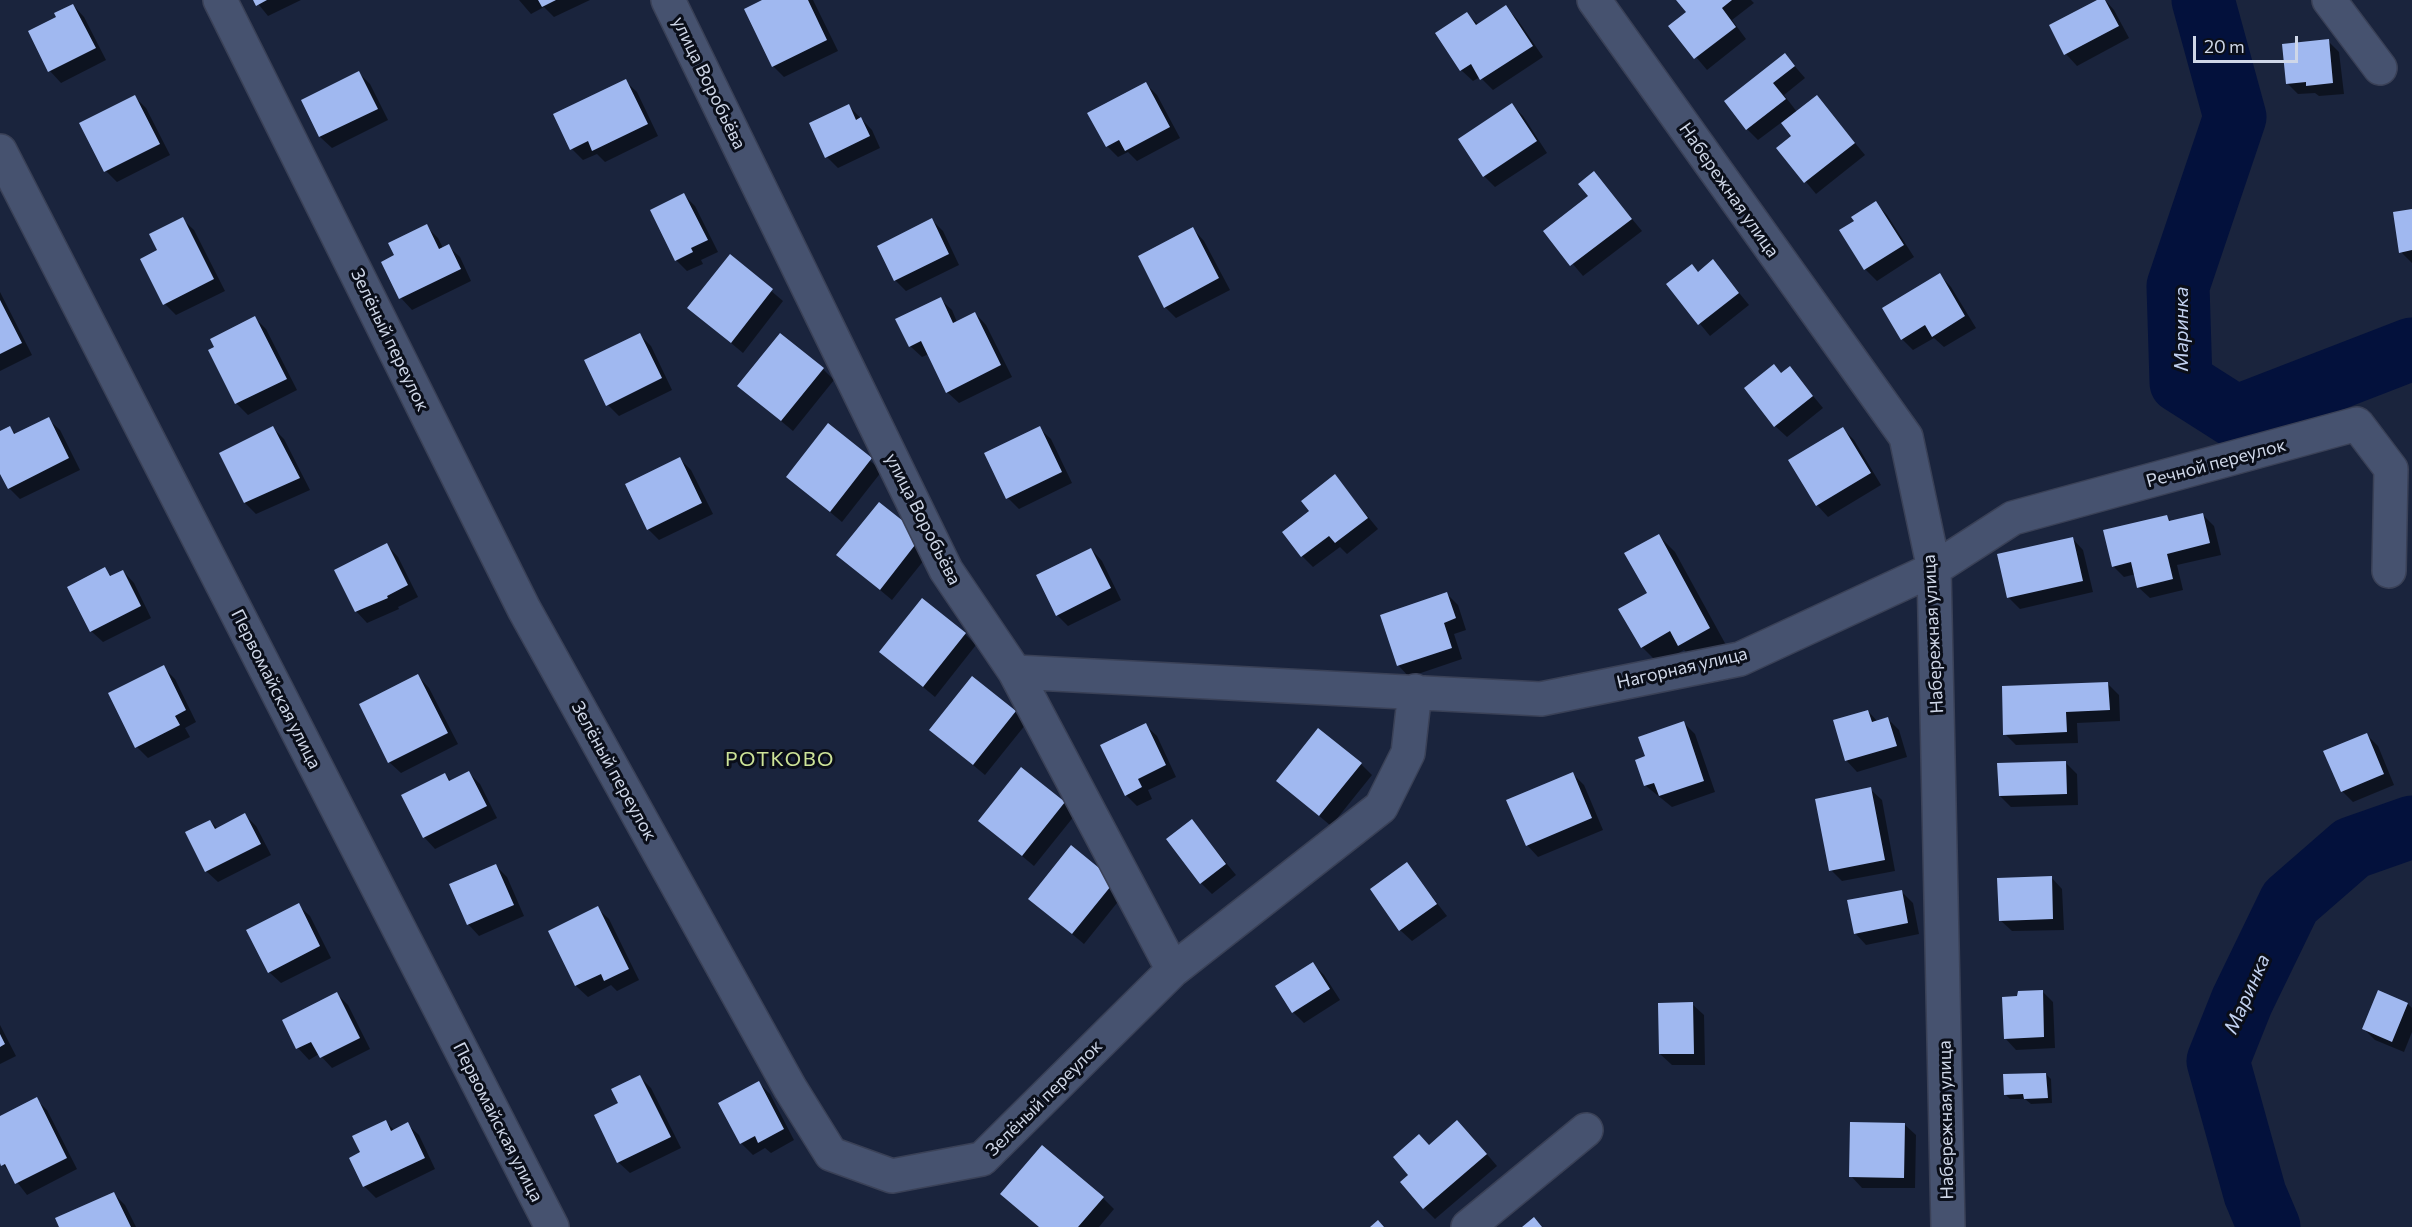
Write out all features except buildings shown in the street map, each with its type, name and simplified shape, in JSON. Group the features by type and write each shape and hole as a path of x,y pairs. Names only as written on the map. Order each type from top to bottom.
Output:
{"street":[{"name":"Зелёный переулок","path":"220,0 524,609 790,1088 831,1154 892,1176 982,1159 1173,970 1381,807 1408,753 1415,691"},
{"name":"улица Воробьёва","path":"668,0 946,570 1015,672 1173,970"},
{"name":"Набережная улица","path":"1594,0 1906,437 1934,569 1948,1227"},
{"path":"2329,0 2380,68"},
{"name":"Первомайская улица","path":"0,151 552,1227"},
{"name":"Речной переулок","path":"1934,569 2013,518 2357,424 2391,469 2389,571"},
{"name":"Нагорная улица","path":"1415,691 1541,699 1740,659 1934,569"},
{"path":"1015,672 1415,691"},
{"path":"1468,1227 1586,1130"}],"waterway":[{"name":"Маринка","path":"2203,0 2235,117 2178,286 2181,382 2236,417 2412,349"},
{"name":"Маринка","path":"2269,1227 2255,1194 2218,1061 2242,1001 2290,902 2352,848 2412,827"}],"district":[{"name":"РОТКОВО","path":"780,759"}]}
